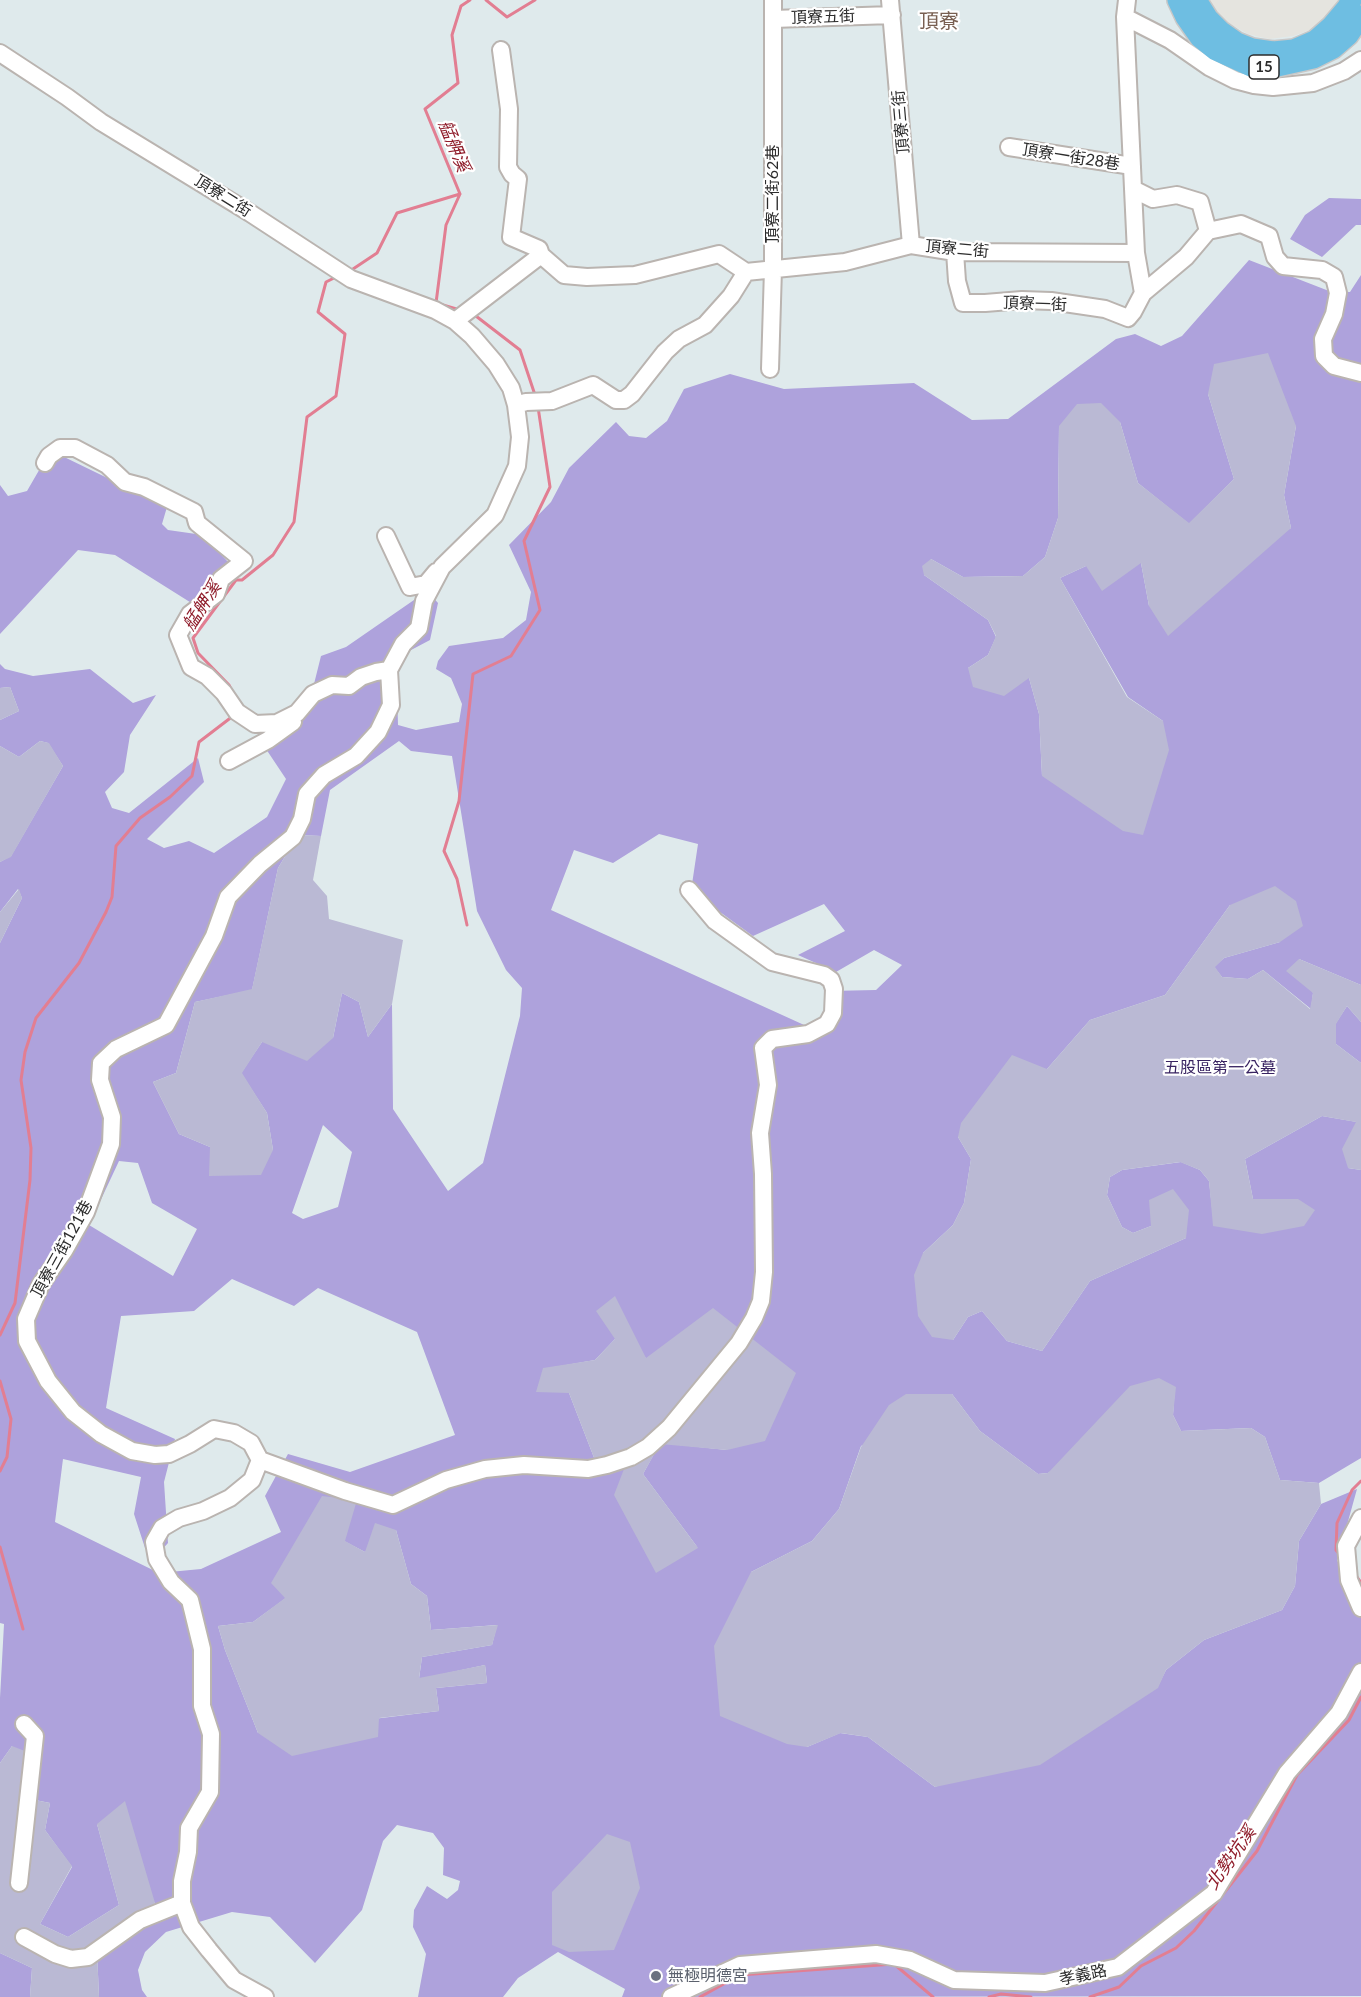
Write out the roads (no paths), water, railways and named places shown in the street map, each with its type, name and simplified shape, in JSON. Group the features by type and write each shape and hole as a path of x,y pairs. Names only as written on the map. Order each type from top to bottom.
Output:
{"main road":[{"name":"15","path":"1178,0 1186,17 1200,37 1216,50 1251,66 1273,67 1313,58 1333,48 1348,35 1361,16"},
{"path":"1196,0 1208,19 1237,43 1252,49 1273,52 1294,50 1315,41 1332,26 1351,0"}],"street":[{"name":"頂寮五街","path":"773,0 773,19 891,7"},
{"name":"頂寮三街","path":"891,7 911,244"},
{"path":"1126,8 1209,67 1235,80 1254,85 1281,87 1313,83 1344,71 1361,60"},
{"path":"1126,8 1136,253 1143,293"},
{"name":"頂寮二街62巷","path":"770,369 773,269 773,19"},
{"path":"386,536 410,588 426,584 495,515 517,466 521,403 552,401 593,385 616,400 624,400 632,394 665,352 679,339 705,325 731,296 746,272 719,254 635,275 588,277 564,275 541,255 539,249 511,237 518,179 508,167 509,109 501,50"},
{"name":"頂寮二街","path":"0,53 67,96 101,122 250,213 351,279 435,310 455,321 472,336 496,364 521,403"},
{"name":"頂寮一街28巷","path":"1009,147 1132,166"},
{"path":"1133,189 1153,199 1177,195 1200,202 1208,231 1241,224 1269,236 1275,257 1283,266 1322,270 1334,277 1338,293 1334,314 1323,339 1323,356 1334,366 1361,374"},
{"name":"頂寮一街","path":"955,252 957,281 963,303 1022,300 1051,302 1104,309 1128,318 1143,293 1186,257 1208,231"},
{"name":"頂寮二街","path":"746,272 845,262 911,244 955,252 1136,253"},
{"path":"455,321 541,255"},
{"path":"45,463 49,456 60,448 75,448 107,465 125,482 144,488 194,513 197,523 244,561 221,579 216,594 190,614 178,635 191,667 207,676 224,693 237,712 255,724 277,723 297,713"},
{"path":"230,761 292,722 313,694 332,686 349,686 361,677 388,670 403,644 419,628 424,601 442,567"},
{"name":"頂寮三街121巷","path":"260,1460 251,1443 234,1433 214,1429 169,1454 155,1455 132,1450 101,1434 74,1413 48,1381 27,1341 26,1319 41,1284 64,1251 86,1212 111,1144 112,1117 100,1080 101,1063 116,1050 166,1025 214,936 228,897 260,864 293,837 302,819 307,794 324,775 356,756 378,732 391,705 388,670"},
{"path":"265,1997 234,1980 190,1927 183,1903 182,1881 188,1852 189,1828 210,1792 211,1734 202,1706 202,1649 190,1600 171,1582 157,1559 154,1542 162,1528 179,1518 203,1512 230,1498 252,1480 260,1460 345,1491 393,1505 446,1480 485,1469 524,1465 588,1469 607,1466 632,1457 648,1447 669,1428 739,1342 754,1318 760,1301 764,1272 763,1174 760,1133 768,1085 763,1048 772,1039 808,1034 827,1024 833,1013 834,989 831,980 824,975 772,962 715,921 689,890"},
{"path":"1361,1518 1346,1546 1349,1580 1361,1608"},
{"name":"孝義路","path":"671,1997 740,1965 876,1954 910,1960 954,1980 1045,1983 1118,1967 1214,1893 1287,1773 1339,1713 1361,1672"},
{"path":"19,1883 35,1736 24,1724"},
{"path":"24,1937 55,1954 71,1959 88,1957 140,1920 183,1903"}],"waterway":[{"name":"艋舺溪","path":"350,271 377,253 397,213 460,194 425,109 458,83 452,35 461,6 470,0"},
{"name":"艋舺溪","path":"486,0 507,17 535,0"},
{"path":"460,194 446,225 436,303 460,310"},
{"name":"艋舺溪","path":"231,689 198,653 193,638 236,580 242,580 273,555 294,522 307,417 336,396 345,334 318,312 326,282 338,276"},
{"path":"472,313 520,350 535,395"},
{"path":"467,925 457,879 444,851 459,801 473,674 511,656 540,610 524,541 550,487 538,407"},
{"name":"艋舺溪","path":"0,1335 15,1303 30,1180 31,1148 21,1080 25,1052 36,1018 79,963 106,912 112,897 116,846 140,818 170,797 192,776 199,742 233,716"},
{"name":"艋舺溪","path":"0,1381 11,1419 7,1457 0,1471"},
{"name":"北勢坑溪","path":"1340,1555 1336,1550 1337,1523 1352,1490 1361,1481"},
{"name":"艋舺溪","path":"0,1547 23,1629"},
{"name":"北勢坑溪","path":"1355,1574 1361,1583"},
{"name":"北勢坑溪","path":"1090,1997 1119,1987 1141,1966 1176,1948 1194,1931 1257,1851 1297,1775 1349,1720 1361,1697"},
{"name":"北勢坑溪","path":"700,1997 740,1975 894,1964 933,1997"},
{"name":"北勢坑溪","path":"989,1997 1001,1994 1031,1997"}],"place":[{"name":"無極明德宮","path":"656,1976"}],"district":[{"name":"頂寮","path":"939,22"}],"park label":[{"name":"五股區第一公墓","path":"1220,1068"}]}
